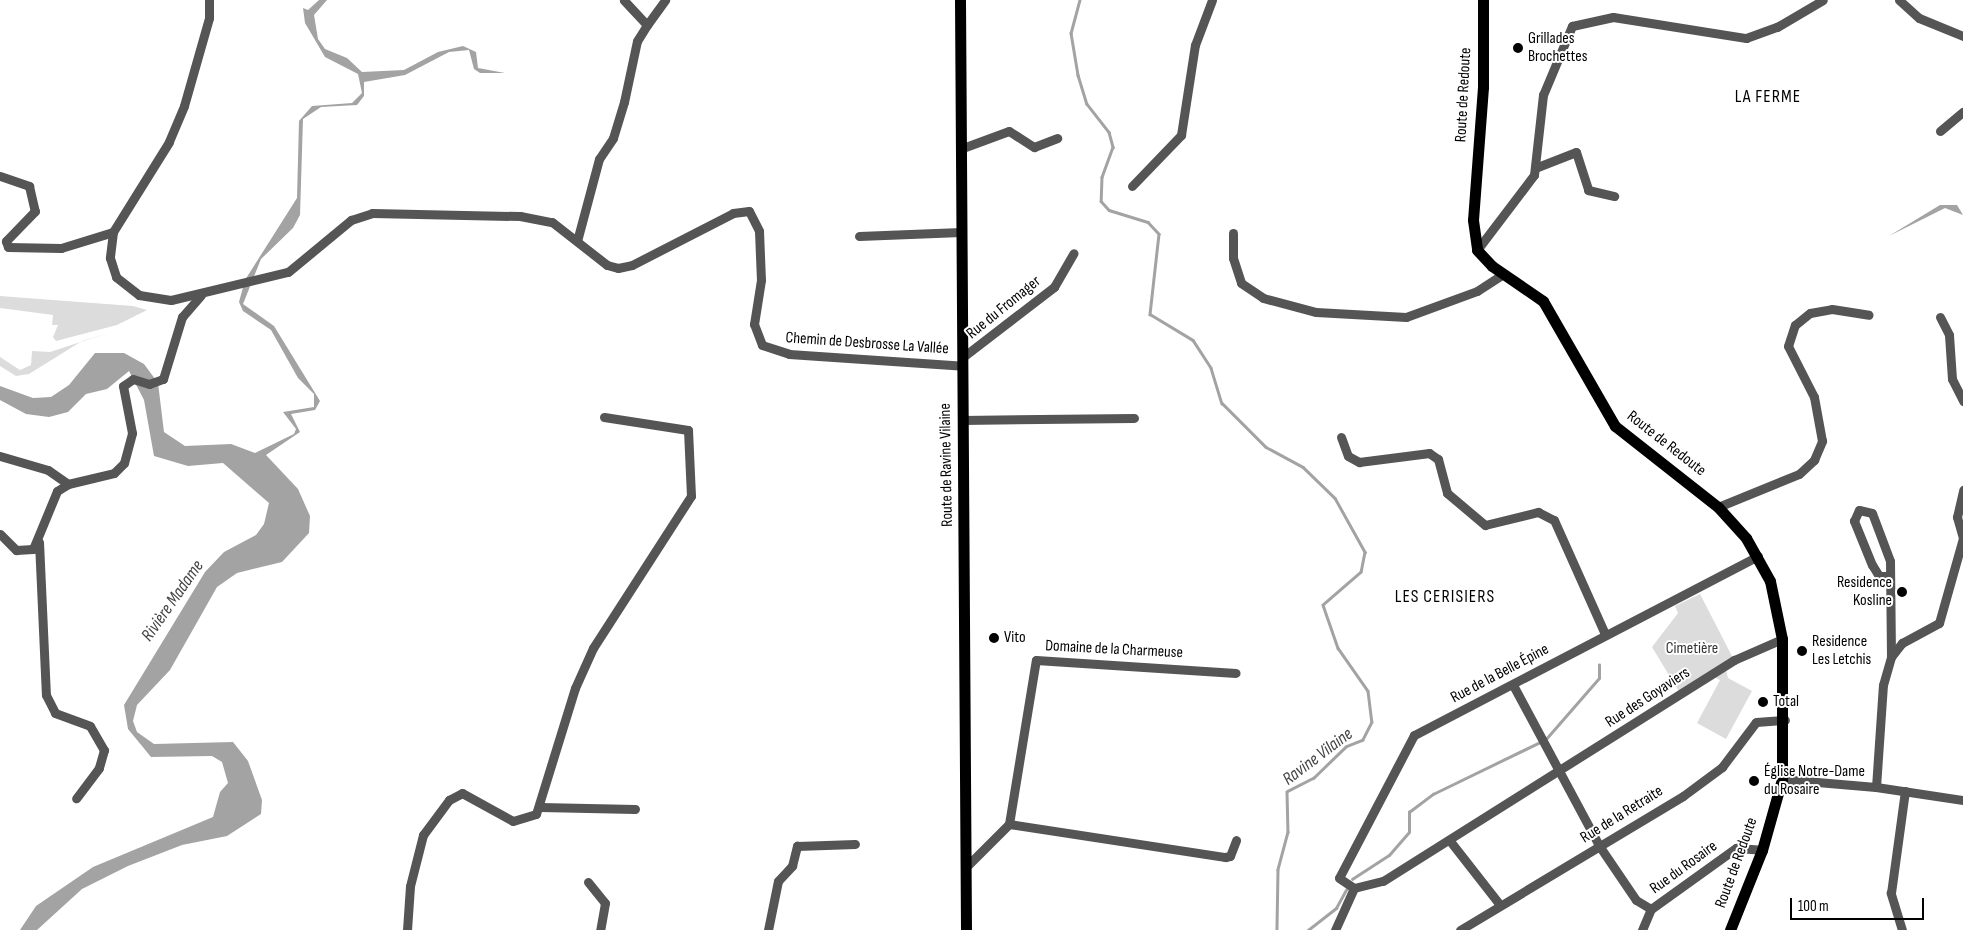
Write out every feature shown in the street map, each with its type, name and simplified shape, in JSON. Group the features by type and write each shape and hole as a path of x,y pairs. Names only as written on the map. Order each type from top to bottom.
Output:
{"main road":[{"name":"Route de Ravine Vilaine","path":"960,0 962,420 968,865 966,930"},
{"name":"Route de Redoute","path":"1483,0 1483,88 1473,220 1477,250 1503,274 1542,301 1556,318 1615,426 1718,507 1758,556 1770,581 1782,639 1785,720 1782,778 1762,850 1730,930"}],"street":[{"name":"Chemin de Desbrosse La Vallée","path":"209,0 210,18 184,106 169,142 113,232 110,258 126,288 139,295 171,300 253,284 300,265 351,220 372,213 520,216 552,222 608,265 632,266 733,213 749,211 759,232 761,280 754,324 762,345 789,354 963,362"},
{"path":"624,0 647,25"},
{"path":"577,241 599,159 612,138 624,102 636,42 666,0"},
{"path":"1132,186 1181,135 1195,45 1212,0"},
{"path":"1477,250 1531,181 1544,95 1572,26 1613,17 1746,38 1777,27 1823,0"},
{"path":"1899,0 1919,18 1963,36"},
{"path":"1940,131 1963,112"},
{"path":"960,149 1009,131 1034,147 1057,138"},
{"path":"1534,168 1576,152 1588,190 1614,196"},
{"path":"0,176 29,186 35,212 6,242 8,248 61,248 113,232"},
{"path":"859,236 961,232"},
{"path":"1233,233 1233,258 1241,284 1263,298 1316,312 1406,318 1477,291 1503,274"},
{"name":"Rue du Fromager","path":"963,362 1054,287 1074,253"},
{"path":"76,798 100,768 104,750 90,726 55,713 46,695 39,542 50,503 68,484 114,473 124,463 132,433 123,386 134,379 149,384 163,379 182,317 200,295"},
{"path":"1718,507 1798,474 1814,460 1822,441 1814,396 1788,346 1795,325 1810,313 1832,309 1869,315"},
{"path":"1940,316 1949,335 1952,379 1963,401"},
{"path":"407,930 410,886 423,836 449,800 462,794 513,821 526,821 540,807 575,688 593,648 691,496 688,430 604,417"},
{"path":"962,420 1134,418"},
{"path":"1341,437 1348,456 1359,462 1429,453 1438,458 1447,493 1485,525 1538,512 1554,520 1605,634"},
{"path":"0,456 48,470 68,484"},
{"path":"1891,657 1902,643 1939,623 1963,538 1957,517 1963,490"},
{"path":"1876,787 1883,685 1891,657 1890,576 1889,558 1872,513 1859,510 1854,514 1855,526 1872,565 1879,576 1890,576"},
{"path":"0,534 16,550 24,552 39,542"},
{"name":"Rue de la Belle Épine","path":"1354,888 1340,878 1341,871 1414,735 1758,556"},
{"name":"Rue des Goyaviers","path":"1354,888 1383,881 1450,841 1734,660 1782,639"},
{"name":"Domaine de la Charmeuse","path":"1009,824 1036,660 1236,672"},
{"path":"1513,685 1600,848 1636,900 1651,909 1642,930"},
{"name":"Rue de la Retraite","path":"1460,930 1600,848 1722,767 1756,722 1785,720"},
{"path":"1782,778 1876,787 1963,800"},
{"path":"1902,930 1891,893 1905,791"},
{"path":"540,807 635,809"},
{"path":"968,865 1009,824 1224,857 1236,840"},
{"path":"1450,841 1500,905"},
{"path":"768,930 778,881 792,866 797,846 855,844"},
{"name":"Rue du Rosaire","path":"1651,909 1736,848 1762,850"},
{"path":"588,882 606,903 600,930"},
{"path":"1335,930 1354,888"}],"green space":[{"path":"0,296 133,306 147,310 117,325 56,341 53,337 58,325 52,325 53,315 0,308"},
{"path":"80,342 29,374 16,376 0,366 0,357 20,370 31,365 32,351 50,352"},
{"name":"Cimetière","path":"1700,594 1734,660 1725,666 1728,678 1752,691 1726,739 1697,723 1720,680 1710,675 1681,695 1652,647 1678,613 1675,606"}],"shaded area":[{"path":"319,0 327,0 314,15 318,39 325,49 347,58 362,72 404,70 438,52 463,46 476,52 478,68 505,73 480,73 474,69 469,50 449,52 405,75 364,82 364,96 357,105 321,107 303,119 300,215 293,228 261,259 243,304 274,326 320,401 315,410 291,414 300,432 266,455 298,489 310,516 309,533 282,562 237,573 217,587 170,670 137,705 133,721 137,732 154,744 233,742 248,761 262,800 261,814 227,836 182,845 128,866 82,889 37,930 20,930 36,906 93,867 213,817 220,792 228,783 222,762 212,756 151,757 128,729 124,705 205,572 224,552 256,535 264,524 269,503 223,463 188,466 154,456 144,400 129,371 107,389 86,394 68,412 49,417 26,414 0,400 0,386 33,398 51,397 69,385 95,353 124,353 144,364 158,383 164,432 185,446 231,444 255,453 294,434 296,429 283,412 314,407 314,394 298,378 271,330 243,311 239,302 245,280 297,198 299,121 312,106 352,103 362,93 358,74 325,57 305,23 303,8 308,10"},
{"path":"1940,205 1957,205 1963,215 1945,208 1889,236"}],"waterway":[{"name":"Ravine Vilaine","path":"1080,0 1071,33 1078,75 1087,104 1109,132 1113,147 1102,177 1101,201 1109,210 1148,222 1159,234 1150,314 1193,340 1211,368 1222,403 1266,447 1303,467 1335,498 1365,552 1361,572 1323,605 1338,648 1368,691 1372,722 1363,740 1346,747 1314,778 1287,792 1288,832 1278,870 1277,930"},
{"name":"Ravine Vilaine","path":"1545,740 1599,678 1599,665"},
{"name":"Ravine Vilaine","path":"1352,879 1389,855 1409,832 1409,812 1433,794 1540,742"},
{"name":"Ravine Vilaine","path":"1308,930 1336,908 1346,890"}],"place":[{"name":"Grillades Brochettes","path":"1518,48"},
{"name":"Residence Kosline","path":"1902,592"},
{"name":"Vito","path":"994,638"},
{"name":"Residence Les Letchis","path":"1802,651"},
{"name":"Total","path":"1763,702"},
{"name":"Église Notre-Dame du Rosaire","path":"1754,781"}],"district":[{"name":"LA FERME","path":"1768,97"},
{"name":"LES CERISIERS","path":"1445,597"}],"water label":[{"name":"Rivière Madame","path":"173,601"}]}
